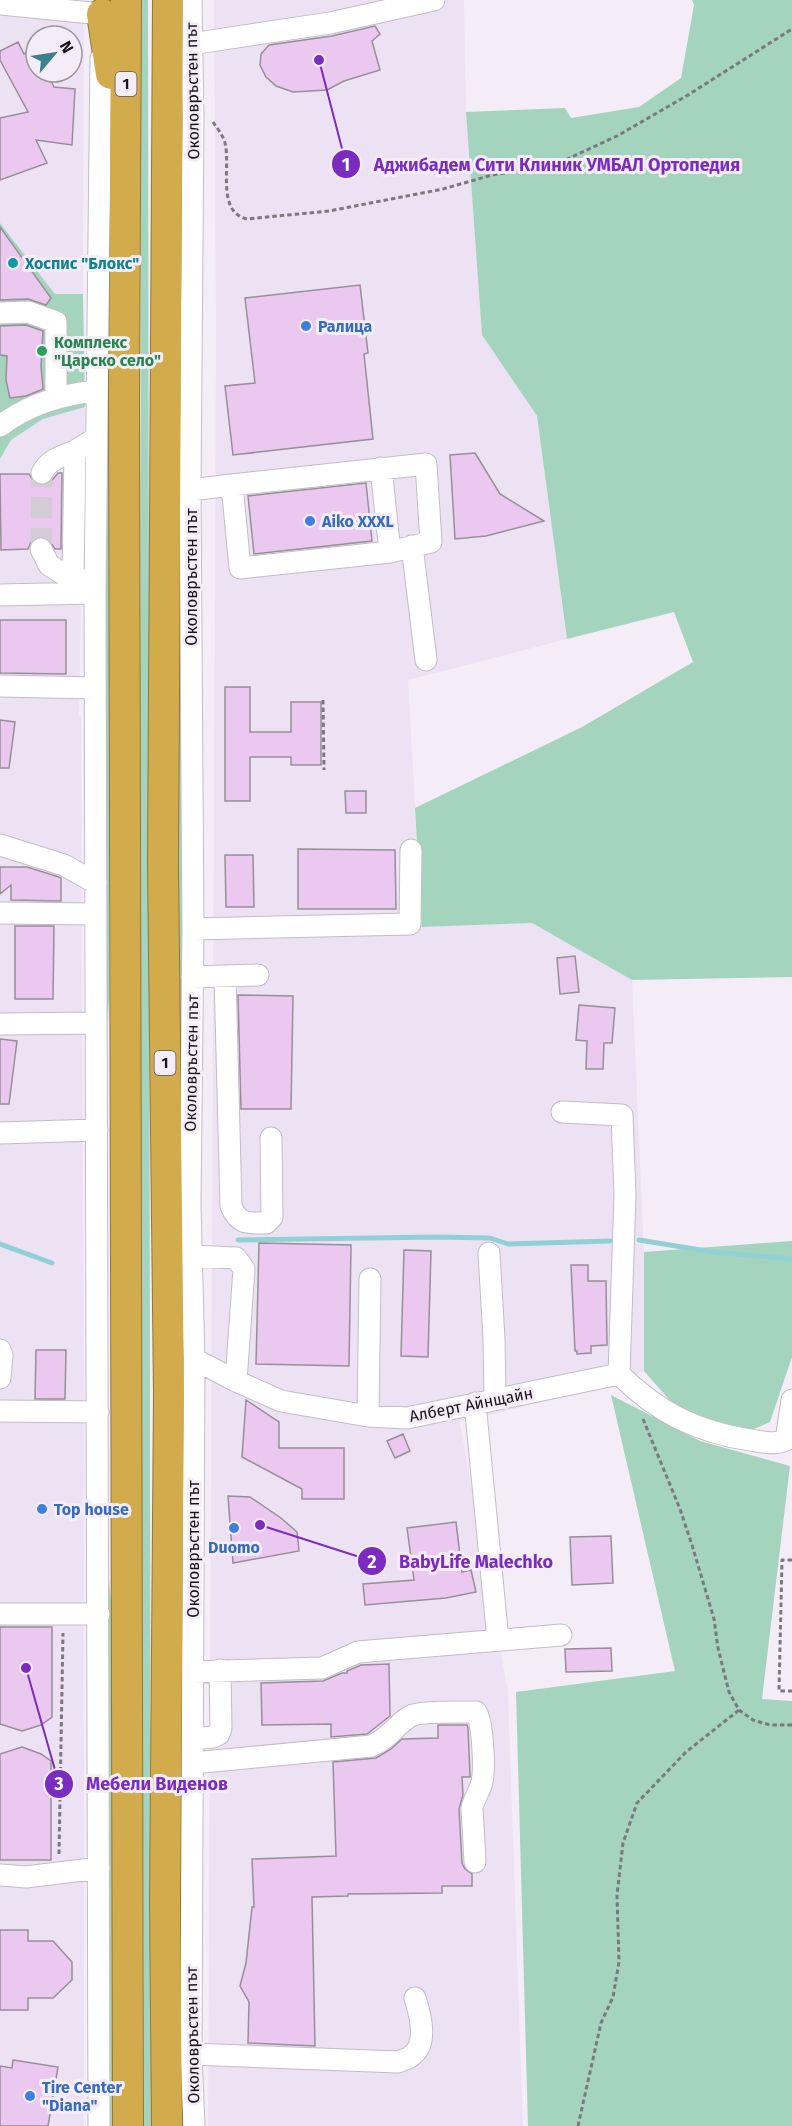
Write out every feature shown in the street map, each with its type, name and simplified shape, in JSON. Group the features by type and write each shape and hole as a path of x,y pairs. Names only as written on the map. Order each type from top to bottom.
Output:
{"highway":[{"name":"Околовръстен път","path":"167,2126 165,1891 169,1395 162,865 168,0"},
{"name":"1","path":"110,5 126,169 124,507 128,2126"}],"street":[{"name":"Околовръстен път","path":"191,0 193,118 190,490 193,928 190,1205 194,1359 191,2054 194,2126"},
{"path":"191,44 330,23 434,0"},
{"path":"0,4 110,5 98,352 95,587 99,2126"},
{"path":"0,313 28,312 56,322 56,398"},
{"path":"0,426 26,410 56,398 97,391"},
{"path":"42,473 45,466 96,438"},
{"path":"73,580 75,451"},
{"path":"190,490 232,485 381,468 426,464 431,542 390,552 240,568 232,485"},
{"path":"381,468 390,552"},
{"path":"412,546 426,660"},
{"path":"41,549 49,565 73,580 95,587"},
{"path":"0,595 95,587"},
{"path":"0,686 95,688"},
{"path":"0,845 64,865 96,883"},
{"path":"193,928 410,924 411,850"},
{"path":"0,913 96,914"},
{"path":"192,976 258,975"},
{"path":"225,976 231,1206 235,1217 245,1223 266,1223 272,1217 271,1138"},
{"path":"0,1024 96,1023"},
{"path":"562,1112 622,1115 625,1195 619,1374 640,1396 675,1417 729,1437 768,1443 789,1441 792,1400"},
{"path":"0,1133 97,1130"},
{"path":"489,1253 494,1339 485,1401 498,1640"},
{"path":"191,1256 236,1258 244,1269 236,1382"},
{"path":"368,1416 370,1279"},
{"path":"0,1350 2,1355 0,1378"},
{"name":"Алберт Айнщайн","path":"194,1359 236,1382 281,1401 328,1411 407,1418 619,1374"},
{"path":"0,1411 98,1412"},
{"path":"0,1614 99,1614"},
{"path":"193,1672 322,1668 358,1652 561,1635"},
{"path":"193,1739 213,1737 219,1734 221,1728 220,1670"},
{"path":"193,1763 371,1746 388,1737 402,1722 414,1714 476,1712 482,1729 483,1780 472,1808 476,1862"},
{"path":"0,1875 26,1877 99,1868"},
{"path":"191,2054 398,2062 413,2055 422,2039 421,2020 415,1998"}],"path":[{"path":"193,118 210,119 225,142 229,204 235,214 247,219 329,211 442,189 492,175 563,161 627,131 792,29"},
{"path":"323,700 324,770"},
{"path":"640,1396 643,1421 680,1509 714,1619 718,1648 729,1692 739,1710 753,1720 770,1725 792,1725"},
{"path":"792,1560 782,1560 779,1691 792,1691"},
{"path":"59,1874 63,1614"},
{"path":"578,2126 601,2022 612,1997 619,1962 617,1895 622,1843 637,1803 686,1752 739,1710"}],"shaded area":[{"path":"214,0 464,0 466,112 482,334 537,416 567,639 408,680 422,927 532,923 632,980 644,1252 644,1371 613,1385 460,1422 508,1692 523,2126 208,2126 216,336"},
{"path":"0,11 84,21 84,24 24,24 24,84 84,84 83,294 55,295 0,223"},
{"path":"85,407 79,715 81,716 84,1421 84,2126 0,2126 0,459 11,440 43,418"}],"green space":[{"path":"141,0 148,0 151,2126 144,2126 140,926"},
{"path":"692,0 792,0 792,977 632,980 532,923 422,927 415,808 582,727 693,662 674,612 567,639 537,416 482,335 466,112 565,108 571,118 639,107 681,78 694,5"},
{"path":"181,48 183,1085 174,1001"},
{"name":"Комплекс \"Царско село\"","path":"0,223 55,294 83,294 85,407 43,419 11,440 0,459"},
{"path":"110,278 109,999 103,1087 102,386"},
{"path":"792,1241 792,1357 770,1422 752,1430 680,1412 644,1371 644,1252"},
{"path":"611,1395 700,1441 790,1466 762,1699 792,1701 792,2126 528,2126 516,1692 675,1671"},
{"path":"105,1533 112,1614 114,2126 106,2126"}],"building":[{"path":"375,26 380,34 372,41 380,70 344,81 327,90 293,92 276,86 266,77 260,65 261,54 269,45 332,36"},
{"path":"18,42 24,54 24,84 53,84 54,87 75,89 72,145 36,140 47,163 0,180 0,118 28,112 0,60 0,51"},
{"name":"Хоспис \"Блокс\"","path":"0,227 51,298 46,305 28,299 0,300"},
{"path":"360,285 368,353 364,354 373,439 233,455 225,386 255,383 245,298"},
{"path":"26,325 43,331 41,366 43,389 26,396 10,398 6,380 7,356 0,355 0,326"},
{"path":"475,453 500,494 544,521 486,536 455,539 450,455"},
{"path":"58,473 62,473 61,549 55,549 48,539 41,536 31,542 28,549 1,550 0,474 29,474 35,484 43,486 49,484"},
{"name":"Aiko XXXL","path":"366,483 372,541 254,554 248,496"},
{"path":"0,620 66,620 66,674 0,673"},
{"path":"225,687 250,687 250,732 291,732 291,702 321,702 321,765 291,765 291,757 250,757 250,801 225,801"},
{"path":"0,720 15,722 9,768 0,768"},
{"path":"345,791 366,791 366,813 346,813"},
{"path":"298,849 395,850 396,909 298,909"},
{"path":"225,855 253,855 254,907 226,907"},
{"path":"0,867 27,867 61,878 61,901 11,900 11,885 0,894"},
{"path":"15,926 54,926 53,999 15,999"},
{"path":"575,956 579,992 560,994 557,958"},
{"path":"238,995 293,996 291,1109 241,1109"},
{"path":"579,1005 615,1008 612,1043 604,1043 603,1069 586,1069 587,1041 576,1040"},
{"path":"0,1039 17,1041 9,1104 0,1104"},
{"path":"259,1243 351,1245 349,1366 256,1364"},
{"path":"404,1250 431,1251 428,1357 401,1356"},
{"path":"571,1265 588,1265 588,1281 606,1281 607,1345 591,1346 591,1353 577,1354 575,1351"},
{"path":"36,1350 66,1350 65,1399 35,1399"},
{"path":"246,1400 279,1422 279,1448 344,1448 344,1499 302,1499 302,1489 242,1457"},
{"path":"403,1434 410,1451 395,1458 387,1441"},
{"path":"228,1496 250,1497 281,1518 297,1532 299,1551 233,1563"},
{"path":"456,1522 462,1572 471,1570 476,1592 446,1598 365,1605 363,1584 414,1580 407,1528"},
{"path":"611,1536 613,1583 572,1585 570,1537"},
{"path":"0,1627 52,1627 52,1717 41,1725 22,1731 0,1724"},
{"path":"611,1648 612,1671 566,1672 565,1649"},
{"path":"389,1664 390,1716 367,1734 331,1737 331,1724 262,1725 261,1683 323,1681 347,1673 361,1665"},
{"path":"438,1725 467,1725 468,1728 470,1777 462,1777 463,1795 459,1809 462,1863 465,1869 472,1874 472,1886 442,1886 442,1893 348,1894 348,1896 312,1897 315,2046 248,2043 249,2002 240,1986 246,1963 252,1907 254,1907 252,1859 336,1856 333,1762 376,1758 402,1739 438,1738"},
{"path":"22,1747 41,1754 51,1761 51,1860 0,1860 0,1754"},
{"path":"0,1930 28,1930 28,1941 53,1941 72,1962 72,1980 53,1998 28,1998 28,2010 0,2010"},
{"name":"Tire Center \"Diana\"","path":"13,2060 58,2067 48,2126 0,2126 0,2066 12,2068"}],"waterway":[{"path":"238,1240 437,1237 490,1238 508,1244 610,1241"},
{"path":"639,1240 713,1252 792,1259"},
{"path":"0,1244 52,1263"}],"tunnel":[{"path":"41,549 42,473"}],"place":[{"name":"Аджибадем Сити Клиник УМБАЛ Ортопедия","path":"319,60"},
{"name":"Хоспис \"Блокс\"","path":"13,263"},
{"name":"Ралица","path":"306,326"},
{"name":"Комплекс \"Царско село\"","path":"42,351"},
{"name":"Aiko XXXL","path":"310,521"},
{"name":"Top house","path":"42,1509"},
{"name":"BabyLife Malechko","path":"260,1525"},
{"name":"Duomo","path":"234,1528"},
{"name":"Мебели Виденов","path":"26,1668"},
{"name":"Tire Center \"Diana\"","path":"30,2096"}]}
